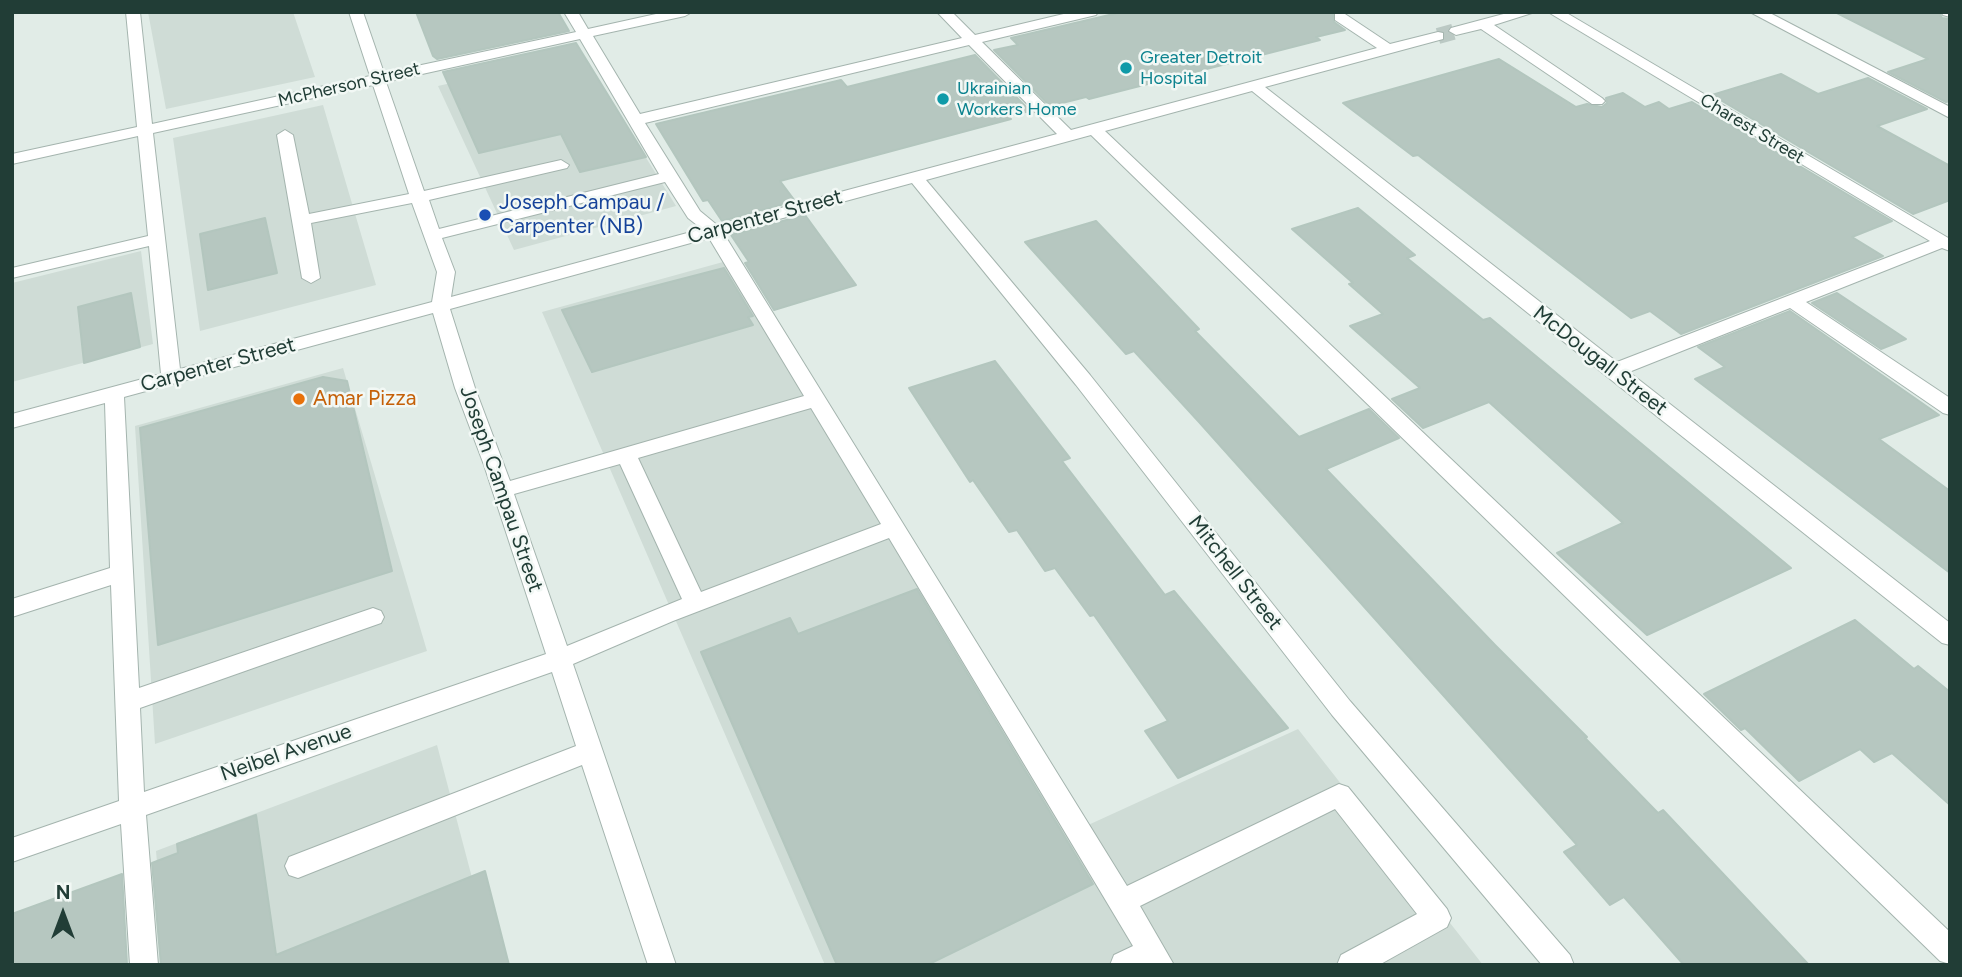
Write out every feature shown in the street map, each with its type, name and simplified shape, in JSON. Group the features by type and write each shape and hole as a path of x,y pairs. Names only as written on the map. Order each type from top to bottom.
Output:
{"street":[{"path":"132,12 171,378"},
{"name":"Joseph Campau Street","path":"356,12 446,272 440,305 466,388 663,965"},
{"path":"571,12 669,176 694,214 713,230 1156,958 1124,965"},
{"name":"McPherson Street","path":"12,159 685,12"},
{"path":"944,12 1068,136"},
{"path":"636,120 1091,12"},
{"path":"1456,31 1528,12"},
{"name":"Charest Street","path":"1555,12 1946,244"},
{"path":"1757,12 1950,113"},
{"path":"1339,17 1386,48"},
{"path":"1483,24 1597,101"},
{"name":"Carpenter Street","path":"12,421 713,230 916,178 1252,84 1438,36"},
{"name":"McDougall Street","path":"1252,84 1950,636"},
{"path":"1094,129 1950,951"},
{"path":"285,135 311,278"},
{"path":"302,220 420,199 561,165"},
{"path":"434,235 669,176"},
{"name":"Mitchell Street","path":"916,178 1083,380 1341,708 1560,965"},
{"path":"12,273 156,239"},
{"path":"1612,371 1946,244"},
{"path":"1792,301 1950,408"},
{"path":"114,393 132,807 144,965"},
{"path":"503,490 816,400"},
{"path":"626,455 695,604"},
{"name":"Neibel Avenue","path":"12,850 560,659 894,528"},
{"path":"12,608 120,574"},
{"path":"127,702 373,617"},
{"path":"299,866 590,751"},
{"path":"1121,902 1339,795 1437,918 1351,965"}],"shaded area":[{"path":"148,12 293,12 315,77 166,109"},
{"path":"581,53 676,206 514,250 438,86"},
{"path":"323,105 376,285 200,331 173,138"},
{"path":"141,251 153,344 12,382 12,283"},
{"path":"723,262 1151,965 825,965 542,312"},
{"path":"343,368 427,651 155,744 135,426"},
{"path":"1298,729 1483,965 1172,965 1086,826"},
{"path":"437,745 495,965 166,965 156,851"}],"building":[{"path":"416,12 558,12 569,31 437,59 433,56"},
{"name":"Greater Detroit Hospital","path":"1122,12 1333,12 1334,22 1345,30 1316,37 1320,40 1089,99 1086,97 1050,106 994,50 1018,45 1011,38"},
{"path":"1835,12 1939,12 1942,18 1950,19 1950,101 1946,102 1888,72 1928,59"},
{"path":"576,43 646,157 580,172 561,134 479,153 443,72"},
{"path":"975,55 1030,111 1008,116 1011,119 780,181 795,201 722,221 708,200 703,201 656,124 841,80 847,87"},
{"path":"1499,59 1576,107 1587,104 1602,107 1607,103 1606,98 1623,93 1645,107 1659,102 1669,109 1692,102 1892,221 1852,237 1883,256 1681,334 1650,311 1631,318 1418,155 1413,156 1343,103"},
{"path":"1781,74 1818,94 1868,78 1927,109 1877,126 1950,166 1950,200 1913,214 1712,95"},
{"path":"1358,208 1415,255 1407,258 1483,320 1490,318 1791,568 1647,635 1557,553 1623,523 1489,402 1423,428 1392,399 1420,388 1350,326 1383,314 1349,284 1353,283 1292,229"},
{"path":"805,215 856,285 774,310 745,263 749,262 731,235"},
{"path":"265,218 277,273 208,290 200,234"},
{"path":"1096,221 1199,329 1195,331 1299,437 1369,409 1399,438 1326,469 1658,813 1663,810 1809,965 1684,965 1624,897 1610,905 1564,852 1577,845 1199,422 1134,351 1126,354 1025,242"},
{"path":"724,268 753,316 748,317 753,325 592,372 562,310"},
{"path":"131,293 140,347 84,363 78,307"},
{"path":"1837,293 1906,339 1881,349 1812,303"},
{"path":"1790,311 1939,415 1879,439 1950,491 1950,573 1695,379 1725,367 1698,347"},
{"path":"995,361 1070,458 1062,461 1165,595 1174,591 1288,728 1178,778 1145,731 1168,721 1094,615 1090,616 1055,568 1045,571 1017,530 1009,532 973,480 970,482 909,388"},
{"path":"323,377 347,381 392,571 158,645 140,428"},
{"path":"917,589 1093,884 927,965 837,965 701,652 790,618 798,634"},
{"path":"1855,620 1914,669 1918,666 1950,692 1950,805 1892,753 1874,762 1860,749 1799,781 1745,728 1741,730 1704,694"},
{"path":"256,815 276,955 485,871 509,965 161,965 152,863 178,853 177,844"},
{"path":"122,874 127,965 12,965 12,914"}],"tunnel":[{"path":"1438,36 1456,31"}],"place":[{"name":"Greater Detroit Hospital","path":"1126,68"},
{"name":"Ukrainian Workers Home","path":"943,99"},
{"name":"Joseph Campau / Carpenter (NB)","path":"485,215"},
{"name":"Amar Pizza","path":"299,399"}]}
